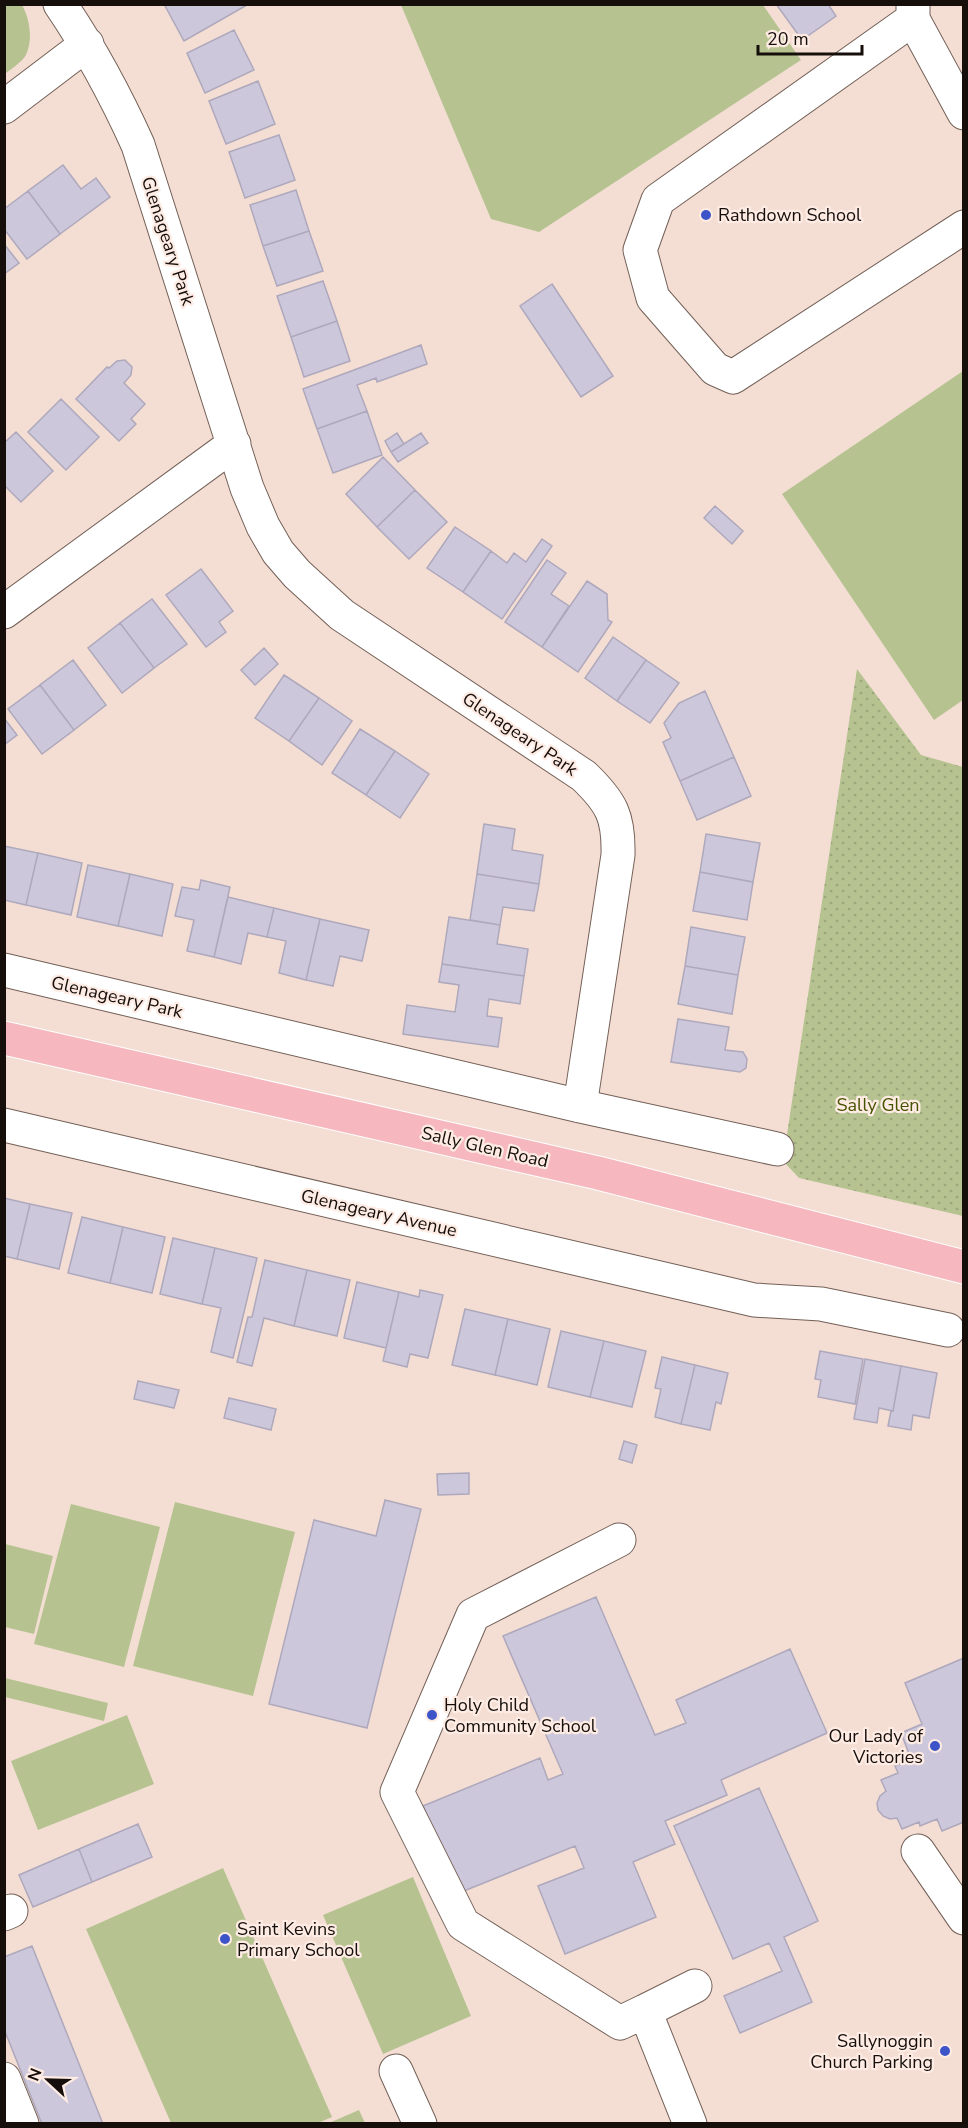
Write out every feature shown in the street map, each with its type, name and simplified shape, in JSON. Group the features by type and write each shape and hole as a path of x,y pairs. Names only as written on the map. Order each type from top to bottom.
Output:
{"main road":[{"name":"Sally Glen Road","path":"4,1038 598,1173 963,1268"}],"street":[{"name":"Glenageary Park","path":"60,4 87,44 118,99 138,145 247,488 263,526 278,552 319,595 342,615 584,776 601,793 613,813 619,831 618,855 579,1106"},
{"path":"963,113 913,11 658,200 640,250 653,298 715,369 734,377 963,227"},
{"path":"4,107 87,44"},
{"path":"4,612 234,444"},
{"name":"Glenageary Park","path":"4,970 579,1106 777,1149"},
{"name":"Glenageary Avenue","path":"4,1125 754,1300 821,1304 948,1329"},
{"path":"619,1540 474,1615 397,1792 463,1924 620,2023 695,1986"},
{"path":"918,1851 963,1918"},
{"path":"645,2011 690,2124"},
{"path":"396,2071 420,2124"},
{"path":"4,2079 22,2124"}],"green space":[{"path":"5,4 22,5 29,23 30,36 26,55 5,74"},
{"path":"401,5 763,5 801,60 539,232 491,219"},
{"path":"963,371 963,700 934,720 782,494"},
{"name":"Sally Glen","path":"857,669 921,755 963,767 963,1216 799,1178 783,1161"},
{"path":"175,1502 295,1532 253,1696 133,1666"},
{"path":"71,1504 160,1527 124,1667 34,1644"},
{"path":"5,1544 53,1556 34,1634 5,1627"},
{"path":"5,1678 108,1703 104,1721 5,1697"},
{"path":"127,1715 154,1784 38,1830 11,1761"},
{"path":"223,1868 332,2117 318,2123 171,2123 86,1929"},
{"path":"413,1877 471,2016 383,2054 323,1915"},
{"path":"359,2110 365,2123 329,2123"}],"building":[{"path":"164,4 247,4 247,5 184,41"},
{"path":"776,4 828,4 836,16 802,40"},
{"path":"234,30 254,70 205,93 187,53"},
{"path":"258,81 275,124 226,144 209,101"},
{"path":"279,135 295,180 245,198 229,152"},
{"path":"63,165 81,189 96,178 110,197 60,234 28,191"},
{"path":"296,190 309,231 263,246 250,205"},
{"path":"28,191 60,234 27,259 4,229 4,209"},
{"path":"309,231 323,271 277,286 263,246"},
{"path":"4,244 19,263 4,274"},
{"path":"323,281 337,321 291,337 277,296"},
{"path":"552,284 613,376 581,397 520,306"},
{"path":"337,321 350,361 304,377 291,337"},
{"path":"421,345 427,364 377,382 376,378 357,385 367,411 317,429 303,389"},
{"path":"125,360 132,367 131,375 124,383 145,404 131,419 136,424 119,441 76,399 107,367 109,368 117,361"},
{"path":"61,399 99,437 66,470 28,432"},
{"path":"367,411 382,455 333,473 317,429"},
{"path":"16,432 53,471 21,502 4,485 4,443"},
{"path":"397,433 404,444 391,452 385,441"},
{"path":"421,433 428,443 398,462 391,452"},
{"path":"383,457 415,490 377,527 346,494"},
{"path":"415,490 447,522 409,559 377,527"},
{"path":"715,506 743,531 732,544 704,518"},
{"path":"455,527 491,551 463,592 427,568"},
{"path":"542,539 552,546 502,619 463,592 491,551 507,563 514,553 526,562"},
{"path":"547,560 566,573 551,594 569,606 542,647 505,622"},
{"path":"201,569 233,611 219,622 226,632 206,647 166,595"},
{"path":"587,581 607,594 608,620 612,622 578,672 542,647"},
{"path":"152,599 187,644 154,668 120,623"},
{"path":"120,623 154,668 122,693 88,648"},
{"path":"613,637 646,660 617,701 585,678"},
{"path":"264,648 278,664 255,685 241,670"},
{"path":"73,660 106,705 74,730 40,685"},
{"path":"646,660 679,683 650,723 617,701"},
{"path":"284,675 319,698 289,741 255,718"},
{"path":"40,685 74,730 42,754 8,709"},
{"path":"705,691 734,757 680,781 663,742 671,738 664,723 679,703"},
{"path":"319,698 352,721 322,765 289,741"},
{"path":"4,718 17,735 4,745"},
{"path":"360,729 395,751 366,795 332,773"},
{"path":"395,751 429,774 400,818 366,795"},
{"path":"734,757 751,796 697,820 680,781"},
{"path":"484,824 515,829 512,850 543,855 539,884 477,874"},
{"path":"706,834 760,843 753,882 700,872"},
{"path":"4,846 38,853 26,905 4,900"},
{"path":"38,853 82,863 71,915 26,905"},
{"path":"88,865 130,874 118,926 77,917"},
{"path":"700,872 753,882 747,920 693,911"},
{"path":"130,874 173,884 162,936 118,926"},
{"path":"477,874 539,884 534,911 503,907 500,925 470,920"},
{"path":"201,880 230,887 214,957 187,951 194,920 175,916 182,887 199,890"},
{"path":"228,897 274,908 267,937 248,933 241,964 214,957"},
{"path":"274,908 320,919 306,980 279,973 286,941 267,937"},
{"path":"449,917 500,925 497,944 528,949 524,976 442,964"},
{"path":"320,919 369,930 362,961 340,956 333,986 306,980"},
{"path":"691,927 745,937 738,975 685,966"},
{"path":"442,964 524,976 520,1004 489,999 487,1016 502,1018 498,1047 403,1034 407,1005 455,1012 459,985 439,982"},
{"path":"685,966 738,975 732,1014 678,1004"},
{"path":"678,1019 729,1027 725,1050 743,1052 747,1059 746,1068 740,1072 671,1062"},
{"path":"4,1198 30,1204 17,1259 4,1256"},
{"path":"30,1204 72,1213 59,1269 17,1259"},
{"path":"82,1217 123,1227 110,1283 68,1273"},
{"path":"123,1227 165,1237 152,1293 110,1283"},
{"path":"173,1238 215,1248 202,1304 160,1294"},
{"path":"215,1248 257,1258 233,1358 211,1352 221,1308 202,1304"},
{"path":"265,1260 307,1270 294,1326 264,1318 252,1366 237,1362 248,1317 252,1317"},
{"path":"307,1270 350,1280 337,1336 294,1326"},
{"path":"357,1282 399,1292 386,1348 344,1338"},
{"path":"420,1290 443,1295 428,1358 410,1354 407,1367 383,1361 399,1292 419,1297"},
{"path":"465,1309 508,1319 495,1375 452,1365"},
{"path":"508,1319 550,1329 537,1385 495,1375"},
{"path":"561,1331 604,1341 590,1397 548,1387"},
{"path":"604,1341 646,1351 632,1407 590,1397"},
{"path":"820,1351 863,1359 855,1404 818,1397 821,1380 815,1379"},
{"path":"662,1357 695,1365 681,1424 655,1417 661,1389 655,1388"},
{"path":"865,1359 901,1366 893,1411 879,1408 877,1423 854,1419"},
{"path":"695,1365 728,1373 721,1404 716,1402 710,1430 681,1424"},
{"path":"901,1366 937,1373 929,1418 913,1415 911,1430 888,1426"},
{"path":"138,1381 179,1390 174,1408 134,1399"},
{"path":"229,1398 276,1409 271,1430 224,1418"},
{"path":"624,1441 637,1445 632,1463 619,1459"},
{"path":"469,1473 469,1494 438,1495 437,1474"},
{"path":"385,1500 421,1509 367,1728 269,1704 314,1520 376,1536"},
{"path":"596,1597 655,1735 686,1723 676,1700 790,1649 827,1733 721,1780 727,1795 665,1821 675,1844 633,1862 656,1917 565,1954 538,1886 584,1868 575,1846 459,1893 423,1806 540,1758 548,1780 563,1774 503,1636"},
{"name":"Our Lady of Victories","path":"964,1658 964,1822 942,1831 937,1819 920,1826 919,1822 902,1829 897,1818 890,1819 883,1816 878,1810 877,1803 886,1791 881,1780 898,1773 895,1766 911,1759 901,1733 922,1724 905,1683"},
{"path":"759,1788 818,1921 784,1937 812,2002 740,2033 724,1996 782,1971 769,1943 733,1959 674,1826"},
{"path":"138,1824 152,1857 92,1882 79,1849"},
{"path":"79,1849 92,1882 33,1907 19,1875"},
{"path":"32,1946 103,2124 42,2124 4,2029 4,1957"}],"place":[{"name":"Rathdown School","path":"706,215"},
{"name":"Holy Child Community School","path":"432,1715"},
{"name":"Our Lady of Victories","path":"935,1746"},
{"name":"Saint Kevins Primary School","path":"225,1939"},
{"name":"Sallynoggin Church Parking","path":"945,2051"}]}
